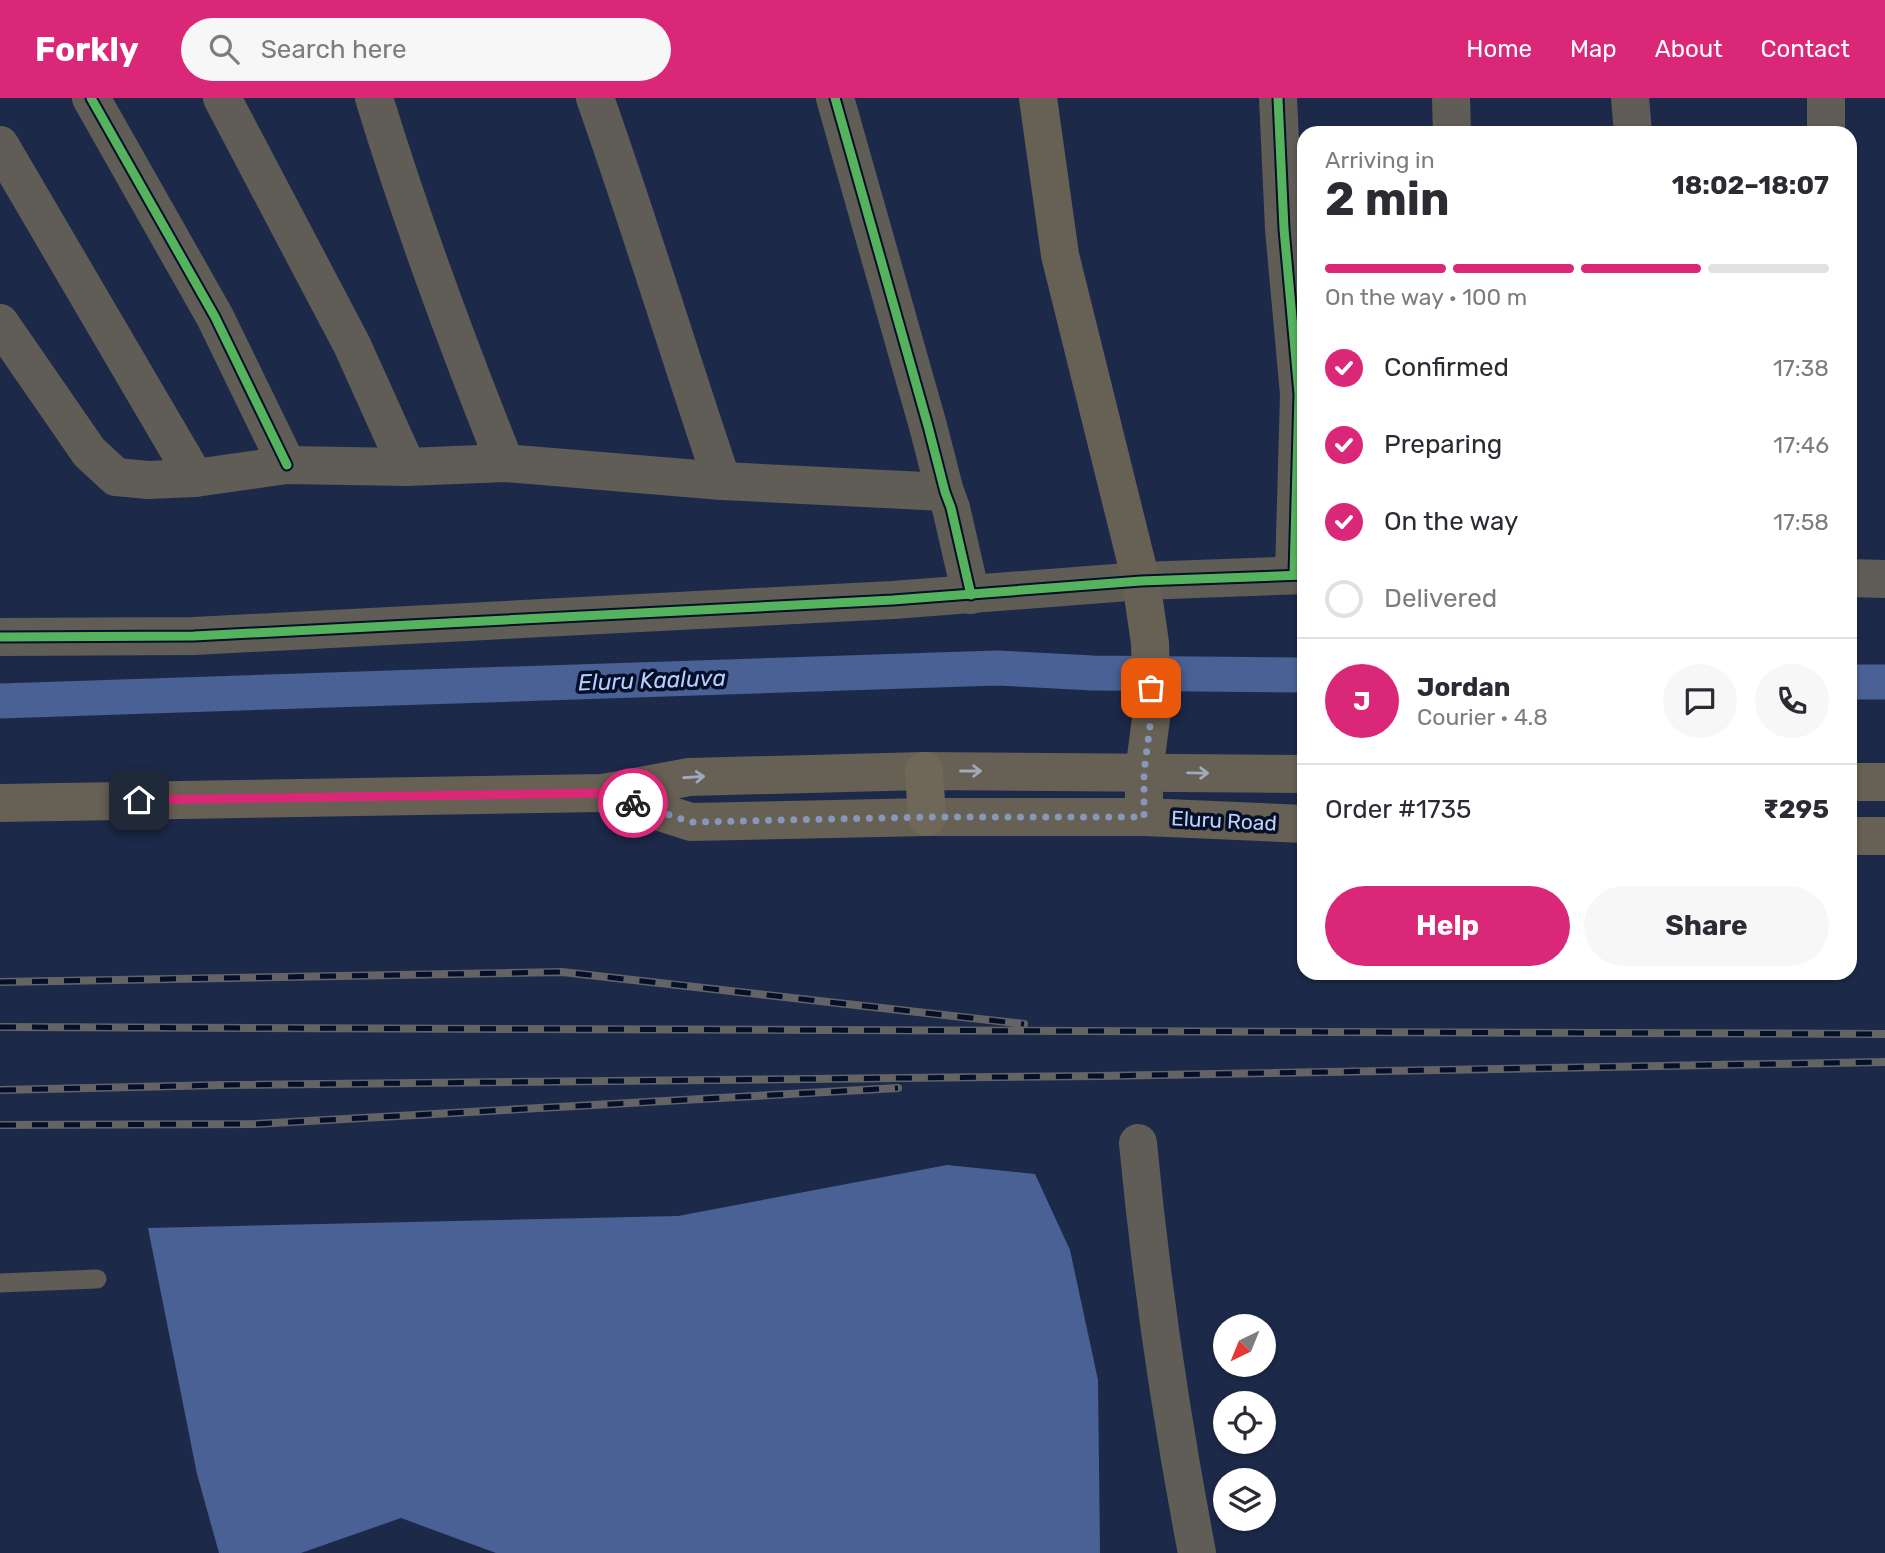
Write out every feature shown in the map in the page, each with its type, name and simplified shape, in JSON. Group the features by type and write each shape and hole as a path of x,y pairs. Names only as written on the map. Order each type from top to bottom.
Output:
{"main road":[{"path":"1038,98 1060,255 1141,581 1150,643 1152,710 1144,772 1144,817"},
{"path":"924,771 928,817"},
{"name":"Eluru Road","path":"0,803 603,793 689,777 924,771 1297,774"},
{"path":"1857,782 1885,782"},
{"name":"Eluru Road","path":"603,793 691,822 928,817 1144,817 1297,824"},
{"path":"1857,836 1885,836"}],"street":[{"path":"91,98 215,317 287,465"},
{"path":"222,98 352,345 407,467"},
{"path":"374,98 404,195 441,299 505,463"},
{"path":"595,98 722,481"},
{"path":"835,98 928,426 971,595"},
{"path":"1278,98 1284,229 1297,372"},
{"path":"1451,98 1452,126"},
{"path":"1630,98 1632,126"},
{"path":"1826,98 1826,126"},
{"path":"0,145 195,478"},
{"path":"0,323 89,452 116,477 148,480 195,478 287,465 407,467 505,463 948,500"},
{"path":"0,638 194,636 971,595 1141,581 1297,575"},
{"path":"1138,1143 1146,1224 1174,1427 1197,1553"}],"lane":[{"path":"0,1283 97,1279"}],"water":[{"path":"947,1165 1035,1174 1070,1250 1098,1380 1100,1553 496,1553 401,1518 301,1553 219,1553 197,1474 148,1228 678,1216"}],"waterway":[{"name":"Eluru Kaaluva","path":"0,701 997,668 1093,673 1297,675"},
{"name":"Eluru Kaaluva","path":"1857,682 1885,682"}],"railway":[{"path":"0,982 562,972 1024,1024"},
{"path":"0,1027 1885,1034"},
{"path":"0,1090 222,1085 1100,1076 1885,1062"},
{"path":"0,1125 255,1124 898,1088"}],"cycle path":[{"path":"91,98 215,317 287,465"},
{"path":"835,98 951,508 971,595"},
{"path":"1278,98 1284,229 1297,372"},
{"path":"1294,574 1297,466"},
{"path":"0,637 194,636 893,600 1141,581 1297,575"}],"way so far":[{"path":"633,803 691,822 928,817 1144,817 1144,772 1152,710 1151,688"}],"route":[{"path":"139,800 603,793 633,803"}]}
